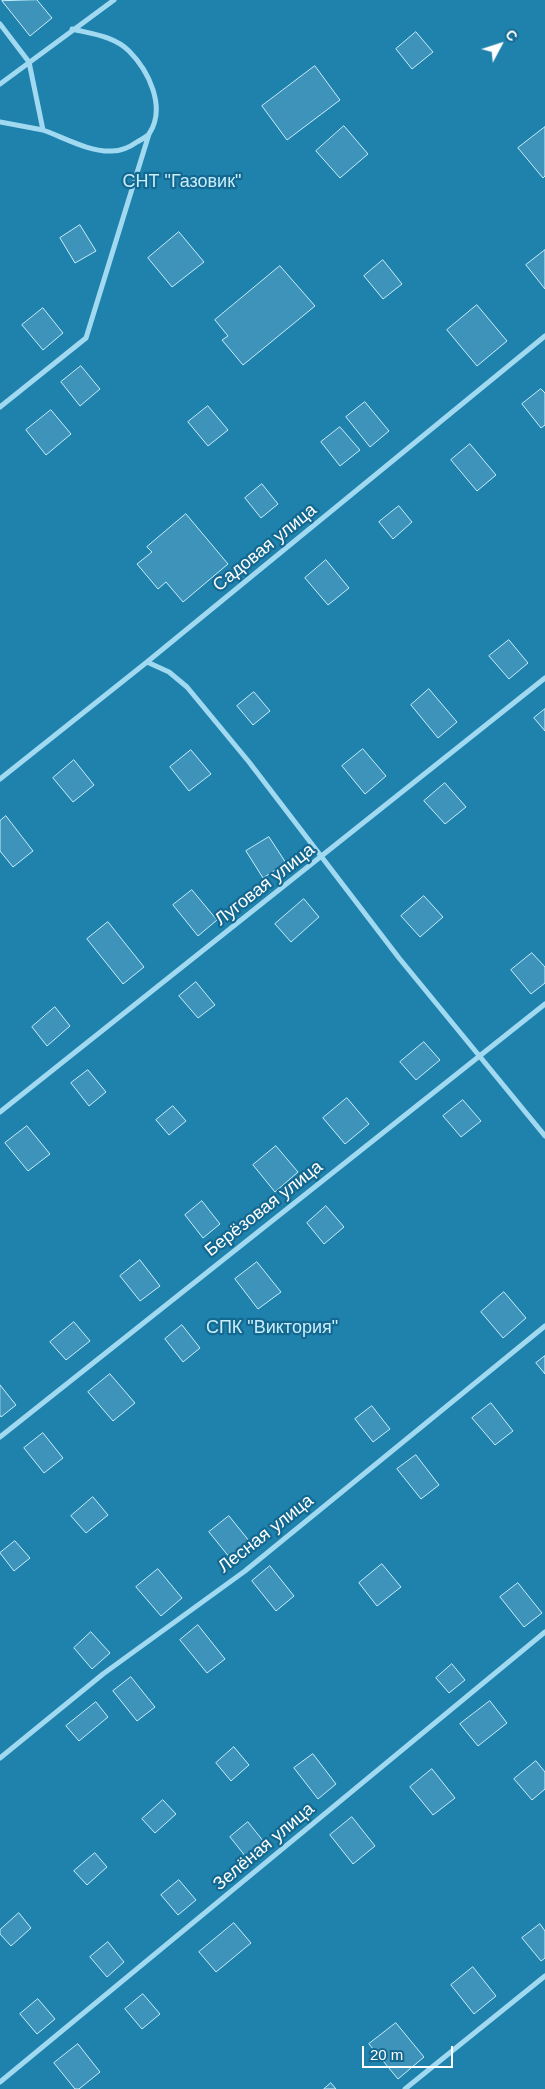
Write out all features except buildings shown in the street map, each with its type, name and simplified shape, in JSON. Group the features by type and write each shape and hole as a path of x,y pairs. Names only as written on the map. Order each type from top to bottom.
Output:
{"street":[{"path":"0,84 72,29 114,0"},
{"path":"0,24 29,62 43,130"},
{"path":"0,407 86,338 155,115 154,92 147,72 128,50 108,38 72,29"},
{"path":"0,122 43,130 96,150 114,151 132,146 149,134"},
{"name":"Садовая улица","path":"0,779 147,662 545,336"},
{"path":"147,662 169,672 187,687 249,762 399,958 545,1136"},
{"name":"Луговая улица","path":"0,1112 322,858 545,678"},
{"name":"Берёзовая улица","path":"0,1437 545,1004"},
{"name":"Лесная улица","path":"0,1758 103,1674 245,1571 545,1326"},
{"name":"Зелёная улица","path":"0,2082 545,1632"},
{"path":"405,2089 545,1976"}],"green space":[{"name":"СПК \"Виктория\"","path":"0,0 545,0 545,2089 0,2089"}],"park label":[{"name":"СНТ \"Газовик\"","path":"182,182"}]}
